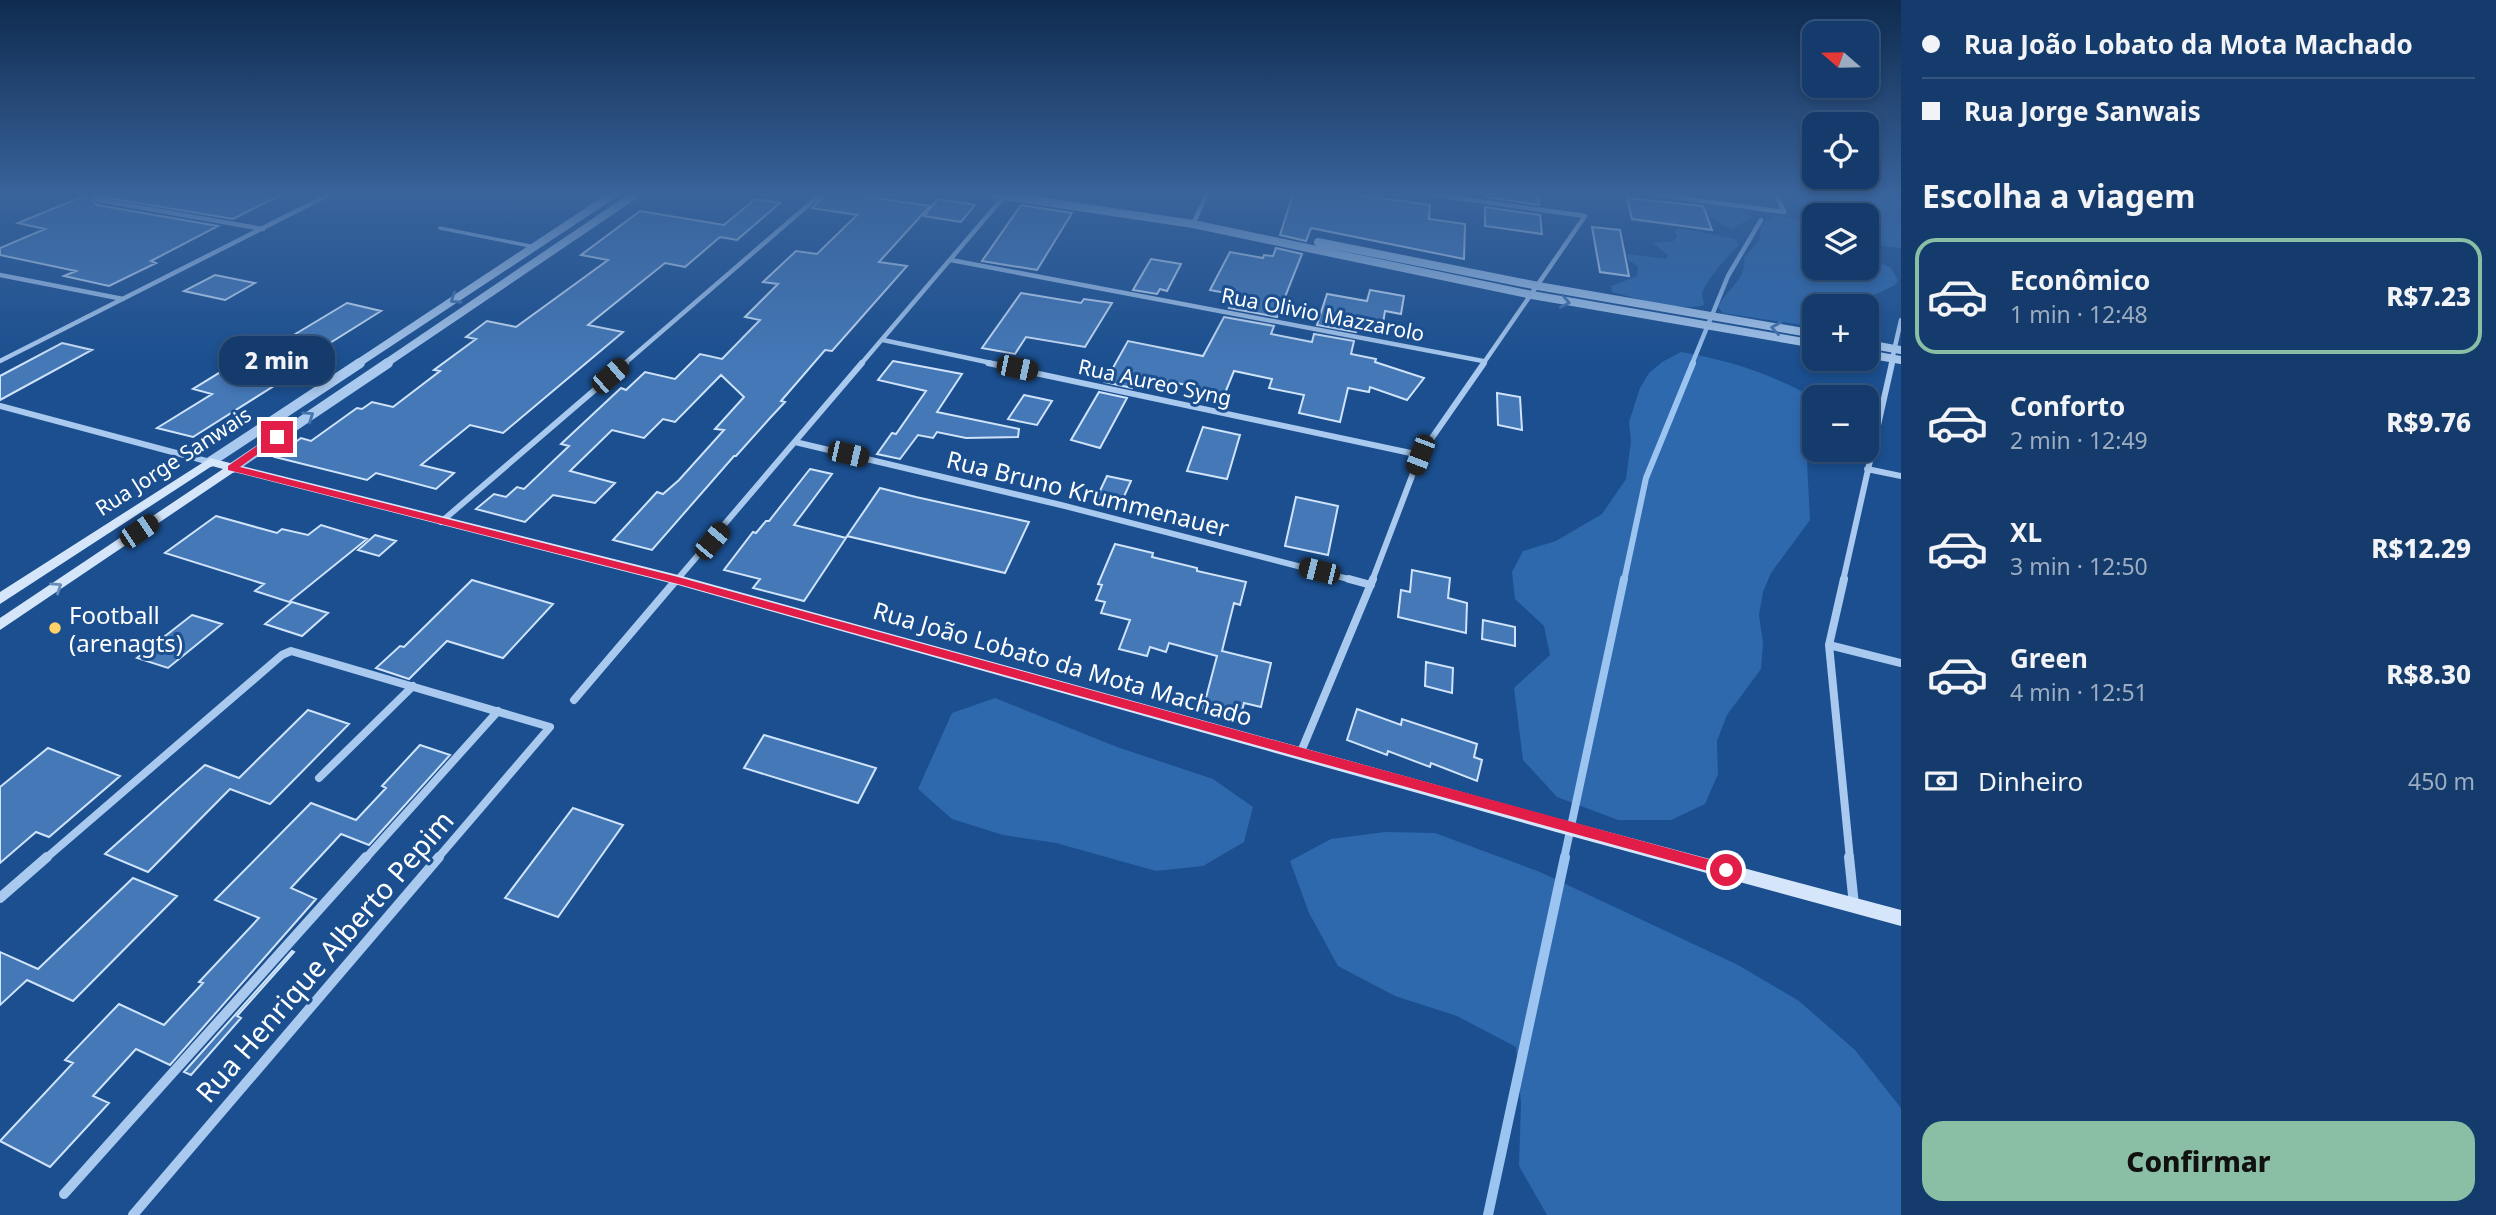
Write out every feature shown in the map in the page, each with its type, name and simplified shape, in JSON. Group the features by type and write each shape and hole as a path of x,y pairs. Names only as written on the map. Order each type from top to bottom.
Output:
{"main road":[{"name":"Rua João Lobato da Mota Machado","path":"210,462 678,580 1556,825 1901,918"},
{"name":"Rua Jorge Sanwais","path":"0,599 210,462"},
{"name":"Rua Jorge Sanwais","path":"0,625 232,468"}],"street":[{"path":"0,361 219,251"},
{"name":"Rua Jorge Sanwais","path":"210,462 529,251"},
{"name":"Rua Jorge Sanwais","path":"232,468 552,251"},
{"path":"441,522 755,251"},
{"path":"574,700 959,251"},
{"path":"1330,251 1532,295 1681,322 1802,333"},
{"path":"1352,251 1686,313 1802,341"},
{"path":"1300,754 1371,585 1420,455 1562,251"},
{"name":"Rua Olivio Mazzarolo","path":"951,260 1483,361"},
{"path":"0,275 123,299"},
{"path":"1854,905 1829,645 1867,469 1898,354 1901,320"},
{"name":"Rua Aureo Syng","path":"883,340 1420,455"},
{"path":"1879,348 1898,354"},
{"path":"1879,354 1898,354"},
{"path":"0,406 210,462"},
{"name":"Rua Bruno Krummenauer","path":"795,442 1074,508 1371,585"},
{"path":"1867,469 1901,476"},
{"path":"1829,645 1901,663"},
{"path":"0,898 282,655 291,651 498,711 64,1194"},
{"path":"319,778 413,686"},
{"name":"Rua Henrique Alberto Pepim","path":"133,1215 550,727 498,711"}],"shaded area":[{"path":"1663,251 1734,251 1707,282 1702,294 1704,305 1670,306 1612,292 1611,286 1637,276 1638,266 1628,260 1627,254 1666,259 1668,255"},
{"path":"1750,251 1802,251 1802,280 1879,280 1879,262 1891,268 1898,280 1895,285 1876,294 1802,294 1802,325 1723,313 1718,307 1739,278 1744,258"},
{"path":"1681,352 1716,359 1750,369 1802,392 1802,462 1807,462 1810,520 1771,573 1763,592 1759,615 1763,643 1761,669 1727,715 1717,741 1718,774 1705,804 1671,820 1618,820 1557,797 1523,760 1514,688 1550,655 1544,626 1515,599 1512,572 1523,551 1556,541 1602,514 1626,479 1631,441 1629,422 1640,388 1649,373"},
{"path":"995,698 1117,747 1213,779 1253,807 1244,842 1203,866 1156,871 1056,843 1003,835 952,819 918,789 952,713"},
{"path":"1385,832 1435,833 1540,872 1738,965 1799,1001 1855,1050 1901,1108 1901,1215 1547,1215 1519,1166 1521,1103 1516,1047 1457,1016 1395,996 1338,966 1309,913 1290,861 1331,839"}],"building":[{"path":"0,251 171,251 151,261 156,263 109,286 64,276 76,271 0,255"},
{"path":"587,251 704,251 685,267 665,263 588,325 623,332 503,433 470,425 421,465 454,473 436,489 376,473 367,480 275,457 301,438 311,441 357,408 362,409 372,402 393,407 440,371 434,370 476,339 466,337 487,321 516,327 608,260 581,255"},
{"path":"796,251 817,254 820,251 889,251 879,262 907,266 832,351 825,350 781,401 785,402 652,550 613,540 657,492 663,494 679,480 724,430 715,429 744,397 721,375 675,422 663,419 644,438 612,430 570,471 615,483 595,503 553,495 525,522 476,509 494,494 506,497 517,487 524,489 569,446 561,444 621,388 626,390 645,372 675,379 700,354 722,359 760,320 745,317 778,284 763,282"},
{"path":"989,251 1049,251 1037,270 982,261"},
{"path":"1275,251 1302,254 1277,317 1229,308 1236,295 1210,290 1230,252 1263,258 1264,255 1273,256"},
{"path":"1423,251 1464,251 1464,259"},
{"path":"1596,251 1624,251 1629,276 1600,272"},
{"path":"1151,259 1181,264 1167,291 1160,289 1157,294 1133,290"},
{"path":"215,275 255,283 225,300 184,291"},
{"path":"1370,290 1404,296 1401,314 1385,311 1383,323 1360,319 1356,332 1317,325 1327,294 1367,301"},
{"path":"1021,293 1081,303 1084,299 1112,303 1085,347 1026,337 1015,354 982,348"},
{"path":"347,303 381,311 322,348 331,350 193,437 157,428 212,394 193,389 258,349 267,351"},
{"path":"1224,317 1274,326 1271,334 1312,342 1314,334 1354,341 1351,354 1376,359 1375,362 1424,378 1407,400 1370,387 1369,392 1348,388 1340,422 1299,413 1304,395 1269,388 1272,379 1234,371 1223,398 1189,391 1191,386 1139,375 1132,388 1105,382 1128,341 1203,356"},
{"path":"62,343 92,350 0,400 0,376"},
{"path":"893,361 962,374 937,412 1019,429 1018,437 966,438 937,432 933,438 918,435 900,459 877,454 892,433 896,434 926,391 878,380"},
{"path":"1099,392 1127,398 1100,448 1071,440"},
{"path":"1497,393 1520,397 1522,430 1498,425"},
{"path":"1024,395 1052,401 1037,425 1008,419"},
{"path":"1203,427 1240,435 1227,479 1187,471"},
{"path":"810,469 832,474 794,525 846,538 804,601 753,588 760,579 724,570 753,532 756,533 769,521"},
{"path":"1107,476 1131,481 1121,503 1097,497"},
{"path":"880,488 1029,522 1005,573 847,536"},
{"path":"1296,497 1338,506 1328,555 1285,546"},
{"path":"216,516 277,533 282,529 308,535 321,525 367,539 289,602 255,591 264,584 165,553"},
{"path":"375,535 396,541 379,556 358,550"},
{"path":"1115,544 1153,553 1152,557 1197,568 1197,571 1246,582 1240,605 1234,603 1222,651 1271,663 1261,707 1244,703 1240,719 1203,709 1217,656 1169,643 1166,652 1150,647 1147,656 1119,649 1130,620 1101,613 1105,602 1096,600 1102,585 1098,584"},
{"path":"1412,570 1450,578 1448,598 1467,603 1466,633 1398,617 1401,590 1410,592"},
{"path":"472,580 553,604 503,658 447,641 409,679 376,668 400,646 404,647"},
{"path":"292,602 328,613 302,636 265,624"},
{"path":"192,615 222,624 168,668 137,658"},
{"path":"1483,620 1515,627 1515,646 1482,639"},
{"path":"1426,662 1453,668 1452,693 1425,686"},
{"path":"1357,709 1401,725 1402,719 1477,744 1474,757 1482,760 1477,781 1431,763 1430,767 1388,751 1387,755 1347,740"},
{"path":"308,710 349,724 270,804 230,789 148,872 105,854 205,765 239,778"},
{"path":"764,735 876,768 858,803 744,768"},
{"path":"420,745 450,755 369,845 341,834 291,888 316,899 170,1065 136,1049 93,1096 109,1103 50,1167 0,1141 73,1063 65,1060 119,1004 164,1025 203,983 199,982 259,918 215,900 311,803 356,820 386,788 382,786"},
{"path":"48,748 120,776 49,837 36,832 0,863 0,787"},
{"path":"573,808 623,825 558,917 505,898"},
{"path":"133,878 177,896 73,1001 27,980 0,1005 0,952 38,969"},
{"path":"292,951 294,952 237,1016 241,1018 191,1075 184,1072"}],"waterway":[{"path":"1692,364 1728,276 1743,251"},
{"path":"1624,581 1646,478 1693,363"},
{"path":"1564,859 1624,579"},
{"path":"1488,1215 1565,857"}],"place":[{"name":"Football (arenagts)","path":"55,628"}],"route":[{"path":"277,437 232,468 678,580 1530,818 1726,870"}]}
